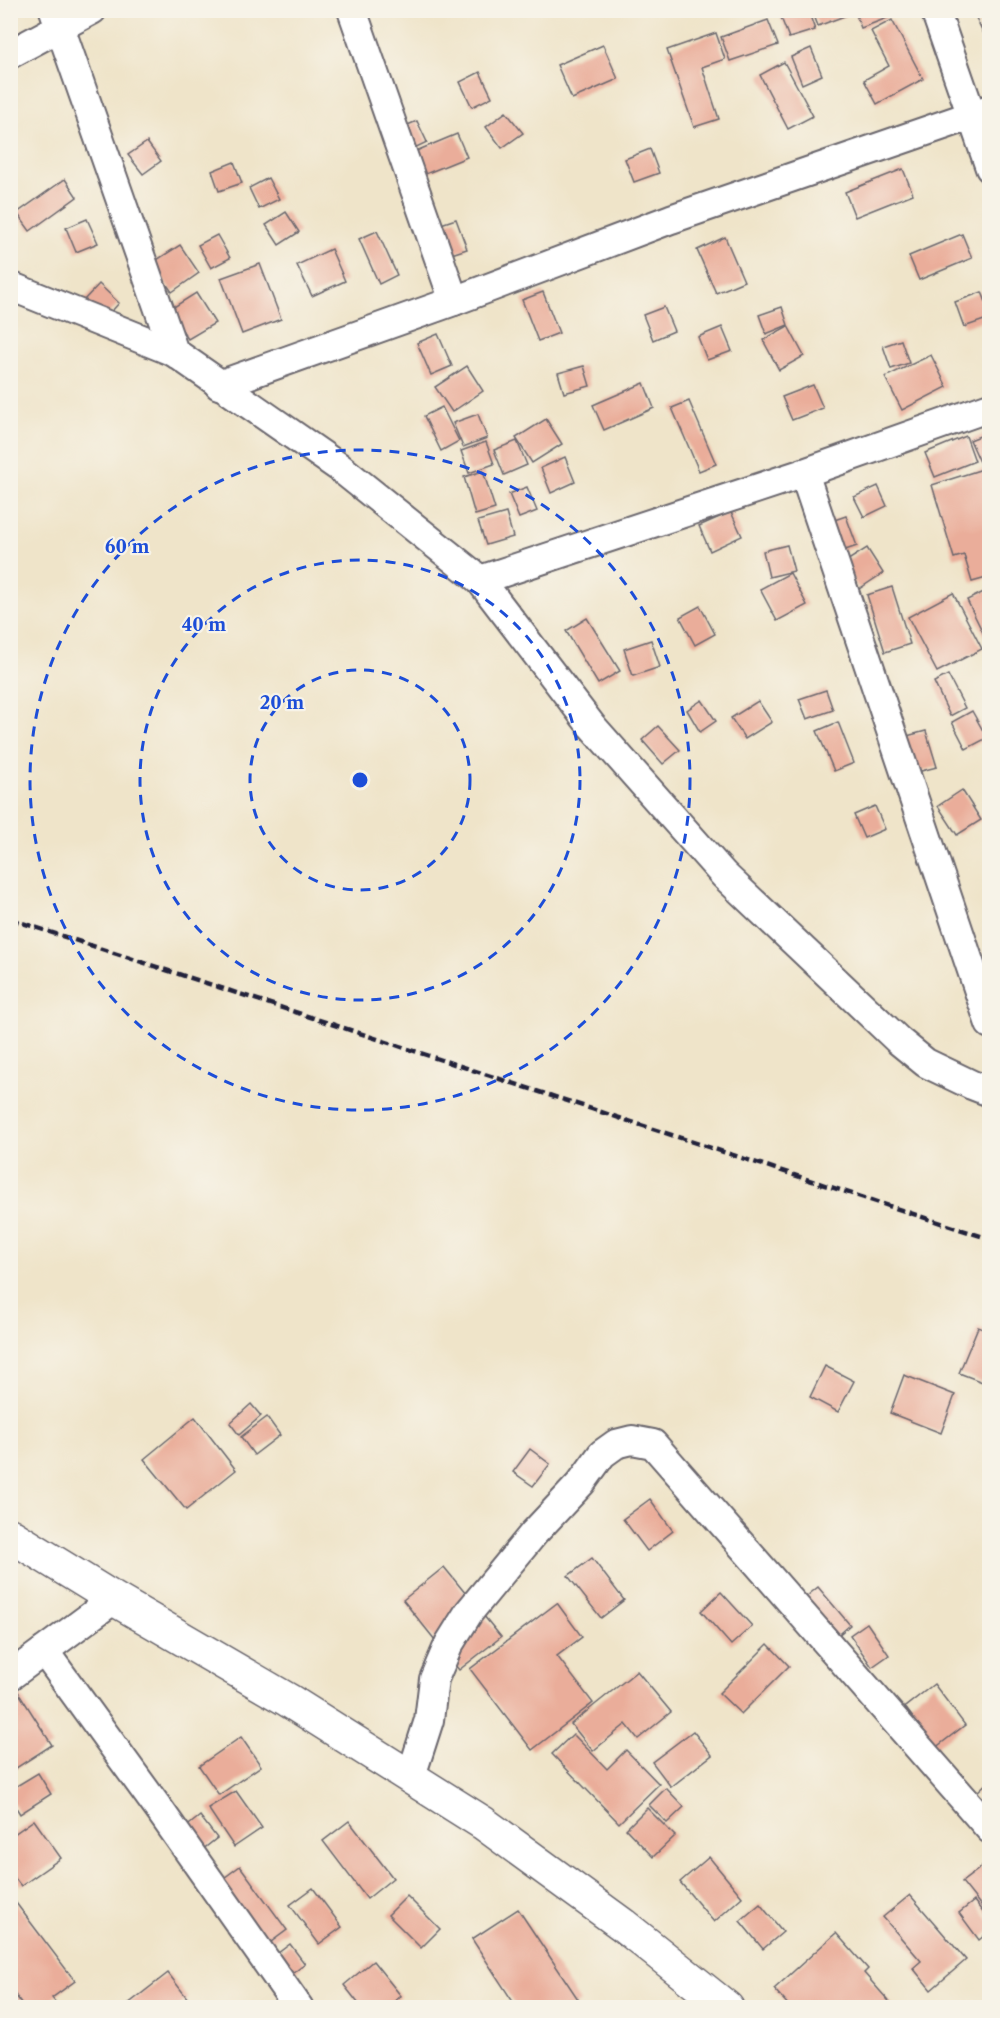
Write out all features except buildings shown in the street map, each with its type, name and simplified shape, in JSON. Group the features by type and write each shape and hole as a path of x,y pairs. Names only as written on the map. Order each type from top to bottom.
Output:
{"main road":[{"path":"10,1535 114,1599 288,1700 483,1823 727,2007"}],"street":[{"path":"10,54 57,19 92,10"},
{"path":"352,10 454,301"},
{"path":"935,10 980,112 990,168"},
{"path":"57,19 174,352"},
{"path":"219,385 454,301 671,219 980,112"},
{"path":"10,286 174,352 339,467 480,580 591,725 724,875 898,1041 927,1063 990,1092"},
{"path":"480,580 804,473 990,407"},
{"path":"804,473 990,1024"},
{"path":"411,1776 429,1720 435,1679 449,1644 469,1612 603,1454 616,1444 632,1440 653,1444 990,1829"},
{"path":"10,1676 114,1599"},
{"path":"44,1651 299,2007"}],"railway":[{"path":"10,919 990,1239"}]}
